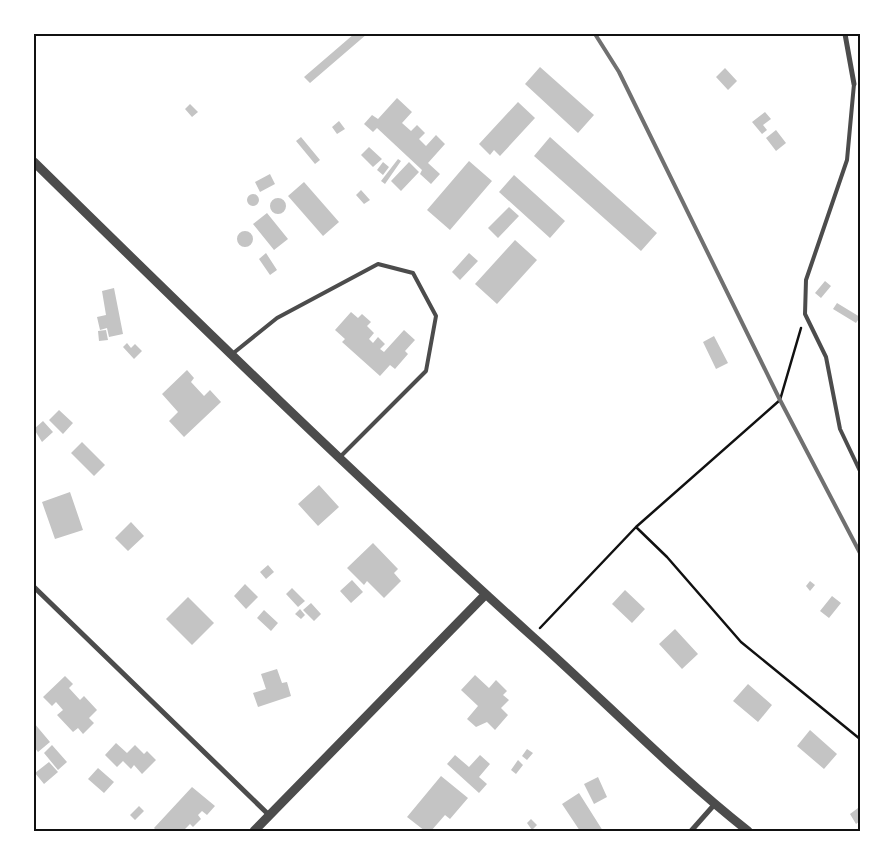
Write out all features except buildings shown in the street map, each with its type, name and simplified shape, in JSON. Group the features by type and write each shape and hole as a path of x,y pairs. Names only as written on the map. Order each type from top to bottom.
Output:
{"street":[{"path":"845,34 854,84"},
{"path":"34,162 232,355 485,595 533,636 714,805 748,831"},
{"path":"34,586 269,815"},
{"path":"254,831 485,595"},
{"path":"691,831 714,805"}],"lane":[{"path":"854,84 846,160 806,280 805,314 826,357 840,429 860,471"},
{"path":"232,355 277,318 378,264 413,273 436,316 426,371 340,456"}],"path":[{"path":"533,636 636,527 780,400 805,314"},
{"path":"636,527 668,557 741,642 860,739"}],"railway":[{"path":"595,34 619,72 780,400 860,553"}]}
